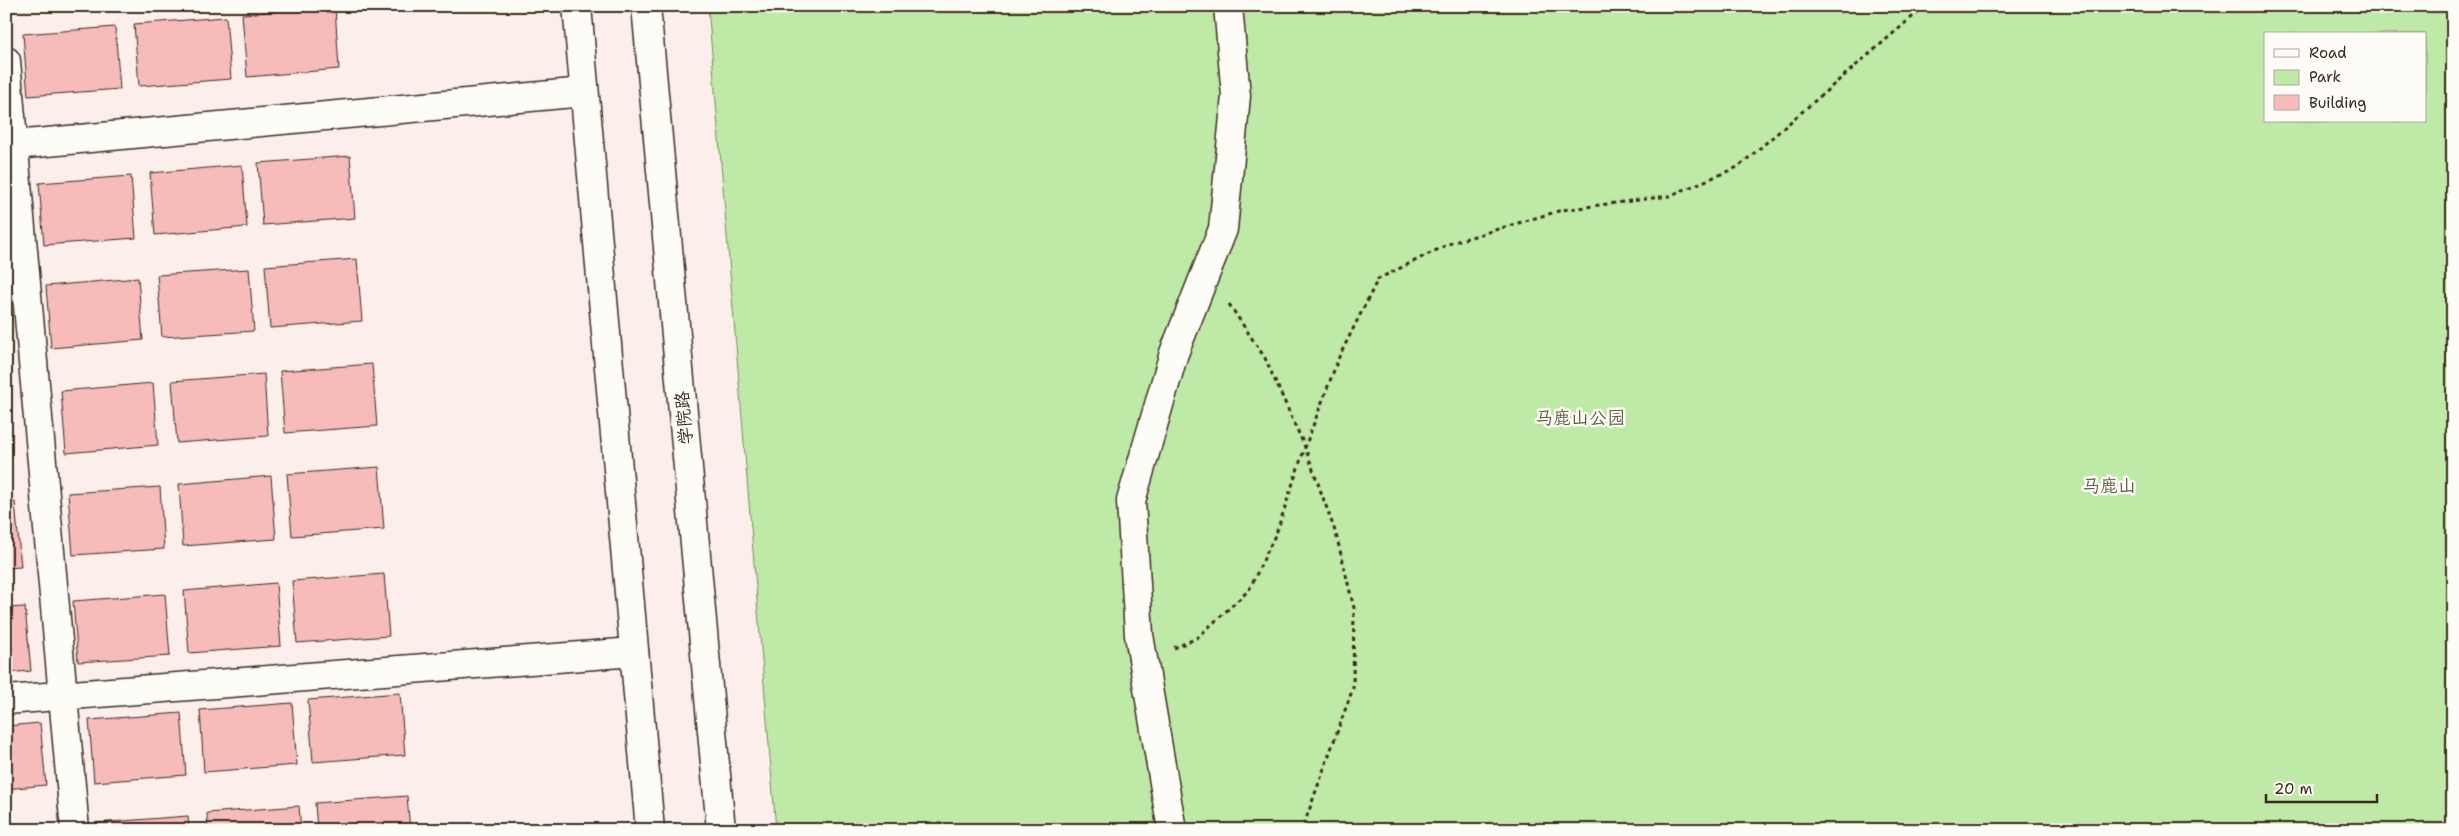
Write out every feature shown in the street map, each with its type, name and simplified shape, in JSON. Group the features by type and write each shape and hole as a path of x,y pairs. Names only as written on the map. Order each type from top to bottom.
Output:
{"street":[{"path":"577,6 650,830"},
{"name":"学院路","path":"646,6 721,830"},
{"path":"1172,830 1139,635 1131,500 1174,353 1223,229 1236,96 1228,6"},
{"path":"6,61 75,830"},
{"path":"15,145 584,92"},
{"path":"6,700 634,652"}],"path":[{"path":"1143,661 1197,638 1249,590 1277,531 1304,447 1339,357 1378,279 1451,243 1562,210 1669,196 1738,168 1925,6"},
{"path":"2446,6 2453,11"},
{"path":"1207,270 1265,358 1304,447 1336,534 1354,608 1353,688 1302,830"}],"green space":[{"name":"马鹿山公园","path":"708,6 2453,6 2453,830 776,830"}],"building":[{"path":"335,7 339,69 247,77 242,14"},
{"path":"226,17 231,79 139,86 134,24"},
{"path":"115,27 120,89 28,96 23,34"},
{"path":"350,156 355,218 263,225 258,163"},
{"path":"242,165 247,227 155,235 150,173"},
{"path":"131,176 136,238 44,245 39,183"},
{"path":"357,259 362,321 270,328 265,266"},
{"path":"249,269 254,331 162,337 157,275"},
{"path":"138,278 143,340 51,348 46,286"},
{"path":"372,364 377,426 285,433 280,371"},
{"path":"264,374 268,436 177,443 172,381"},
{"path":"153,383 158,445 66,453 61,391"},
{"path":"6,416 10,461 6,461"},
{"path":"379,467 384,529 292,536 287,474"},
{"path":"271,476 276,539 183,546 179,484"},
{"path":"160,487 164,549 73,555 68,493"},
{"path":"15,502 21,567 6,568 6,503"},
{"path":"384,574 389,636 297,643 292,581"},
{"path":"276,583 281,646 189,653 184,591"},
{"path":"165,594 170,656 78,662 73,601"},
{"path":"25,607 31,671 6,673 6,608"},
{"path":"400,693 405,755 313,762 308,700"},
{"path":"292,703 297,765 204,772 200,710"},
{"path":"181,713 186,775 94,782 89,720"},
{"path":"40,723 46,785 6,789 6,726"},
{"path":"407,796 410,830 317,830 315,803"},
{"path":"299,806 301,830 208,830 207,813"},
{"path":"188,816 189,830 97,830 96,823"}],"park label":[{"name":"马鹿山","path":"2109,486"}]}
